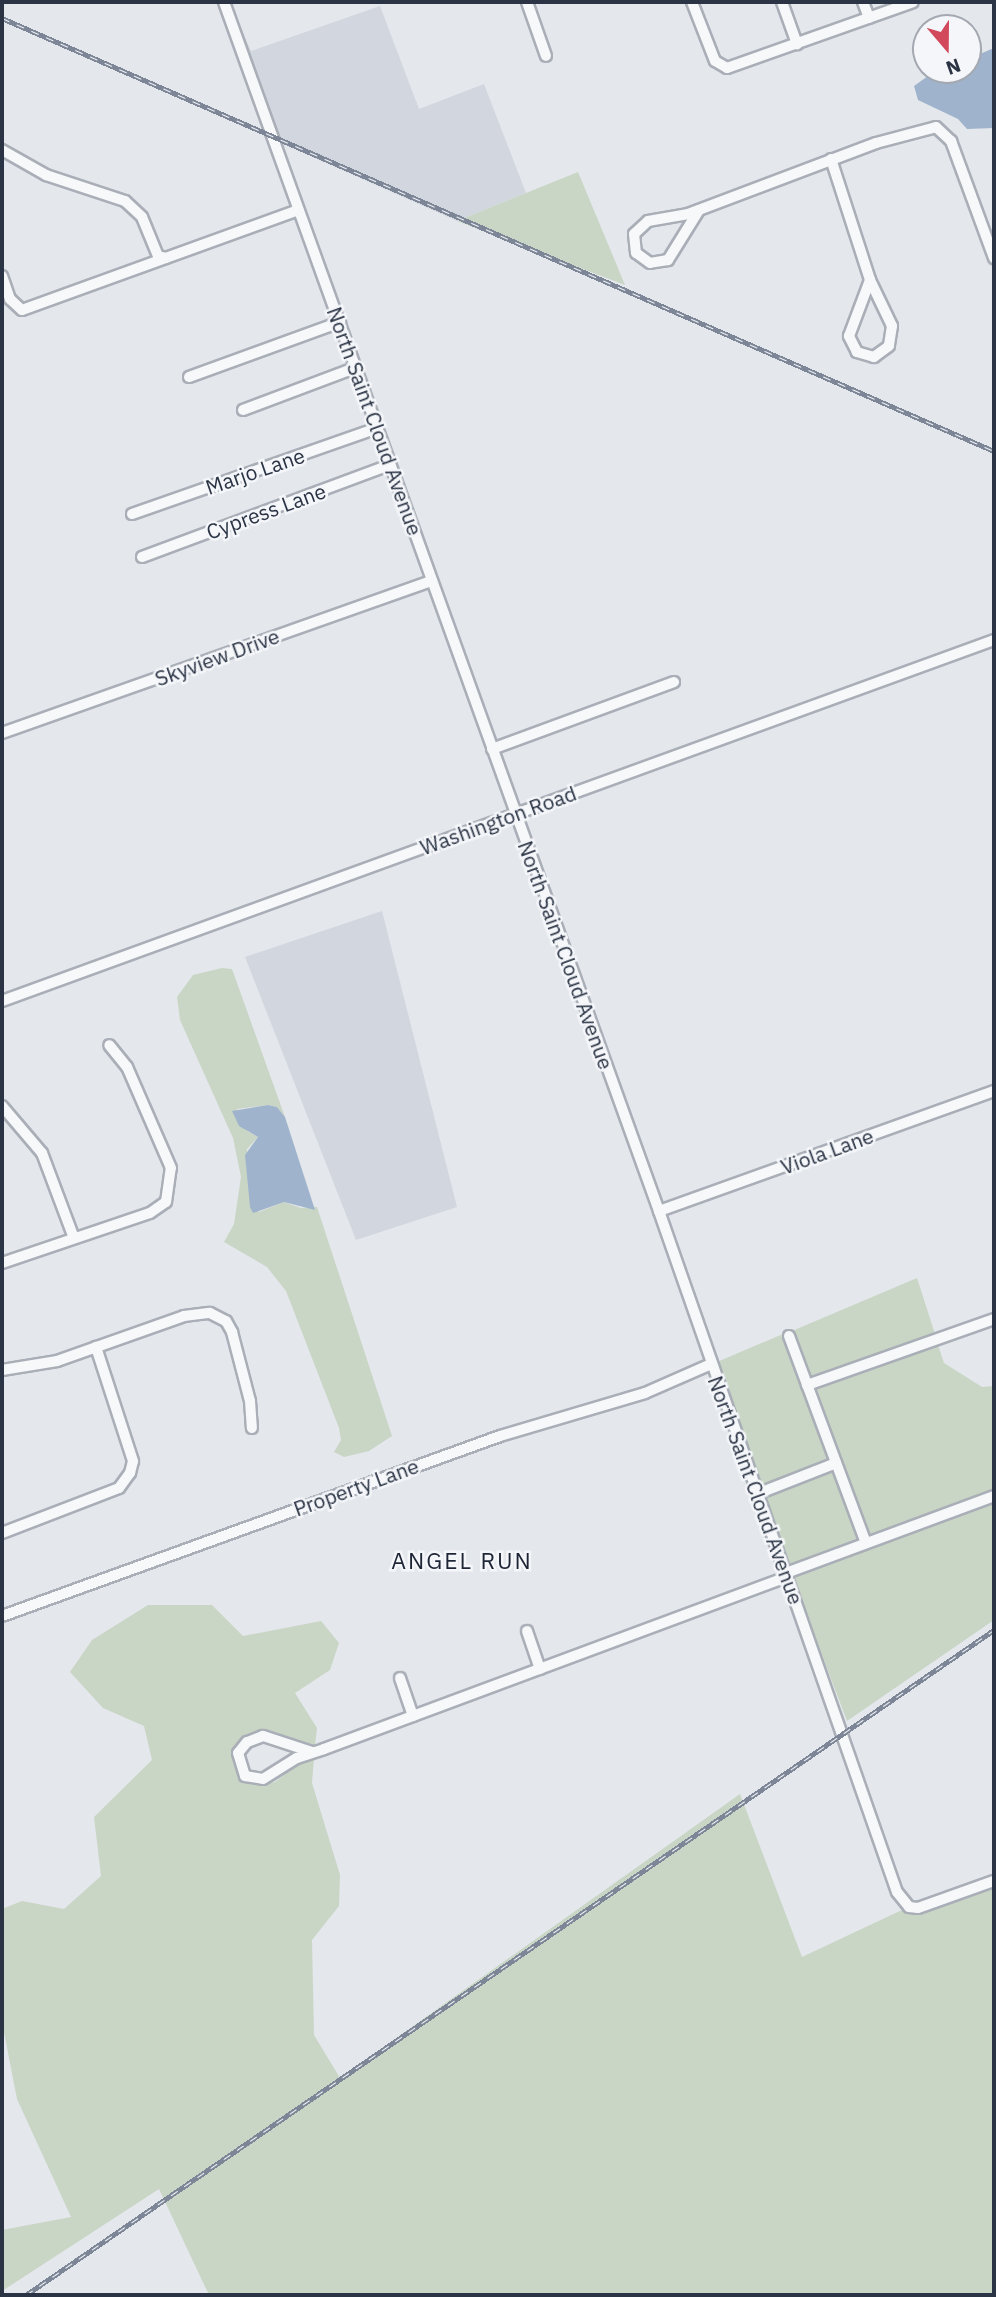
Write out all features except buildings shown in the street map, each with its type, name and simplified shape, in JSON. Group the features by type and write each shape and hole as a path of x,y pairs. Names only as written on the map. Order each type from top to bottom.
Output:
{"street":[{"name":"North Saint Cloud Avenue","path":"224,2 659,1211 897,1892 909,1907 927,1906 994,1881"},
{"path":"527,2 546,56"},
{"path":"692,2 715,61 722,66 797,44 913,2"},
{"path":"782,2 797,44"},
{"path":"863,2 869,18"},
{"path":"699,210 668,260 650,263 636,253 634,234 644,224 699,210 831,159 926,127 943,130 951,141 989,225 994,258"},
{"path":"2,150 46,175 125,201 142,217 158,256 166,258"},
{"path":"831,159 870,280 893,332 885,352 874,357 857,352 849,336 870,280"},
{"path":"2,276 10,299 22,310 299,210"},
{"path":"190,377 340,322"},
{"path":"243,410 355,368"},
{"name":"Marjo Lane","path":"132,514 377,428"},
{"name":"Cypress Lane","path":"142,557 390,465"},
{"name":"Skyview Drive","path":"2,733 432,581"},
{"name":"Washington Road","path":"2,1001 994,640"},
{"path":"492,748 674,681"},
{"path":"2,1263 150,1213 166,1202 173,1182 171,1168 127,1067 109,1045"},
{"name":"Viola Lane","path":"659,1211 994,1091"},
{"path":"2,1106 42,1153 74,1238"},
{"path":"2,1370 40,1365 200,1311 219,1316 232,1332 252,1428"},
{"path":"807,1385 994,1319"},
{"path":"789,1336 866,1543"},
{"path":"2,1533 119,1488 130,1473 133,1461 96,1348"},
{"name":"Property Lane","path":"2,1616 500,1436 645,1393 711,1364"},
{"path":"757,1494 836,1463"},
{"path":"312,1752 264,1736 247,1742 238,1753 245,1776 263,1779 312,1752 540,1669 994,1496"},
{"path":"527,1632 540,1669"},
{"path":"400,1678 413,1716"}],"shaded area":[{"path":"230,2 251,51 380,6 419,109 484,84 526,193 457,221 279,142"},
{"path":"382,911 457,1207 356,1240 245,957"}],"green space":[{"path":"578,172 625,285 457,221 526,193"},
{"path":"222,968 232,969 285,1117 277,1107 268,1105 237,1109 247,1131 258,1137 247,1149 249,1195 259,1212 284,1202 301,1208 317,1207 392,1436 369,1451 344,1457 334,1452 341,1440 339,1428 286,1291 267,1267 224,1242 234,1224 241,1177 233,1138 180,1020 177,997 193,975"},
{"path":"917,1278 935,1334 810,1379 792,1331"},
{"path":"783,1334 830,1459 760,1487 717,1362"},
{"path":"938,1345 944,1363 982,1387 994,1386 994,1490 869,1536 814,1389"},
{"path":"834,1470 860,1540 788,1566 764,1497"},
{"path":"994,1502 994,1620 847,1721 792,1576"},
{"path":"148,1605 212,1605 243,1636 321,1621 339,1643 330,1670 295,1693 317,1728 315,1746 262,1731 238,1743 233,1753 241,1779 253,1785 275,1782 299,1763 314,1758 312,1783 340,1875 339,1906 312,1940 314,2035 340,2078 740,1794 802,1957 904,1909 910,1914 929,1911 994,1887 994,2295 209,2295 159,2189 2,2291 2,2230 71,2217 17,2099 2,2022 2,1909 22,1901 64,1909 101,1876 94,1817 152,1760 144,1726 103,1708 70,1672 92,1640"}],"water":[{"path":"994,48 994,128 967,129 958,119 918,100 914,86 917,84 982,84 982,53"},
{"path":"268,1105 277,1107 285,1117 315,1210 284,1202 253,1213 250,1207 245,1155 258,1137 239,1126 232,1111"}],"railway":[{"path":"2,18 994,451"},
{"path":"26,2295 994,1630"}],"district":[{"name":"ANGEL RUN","path":"462,1560"}]}
